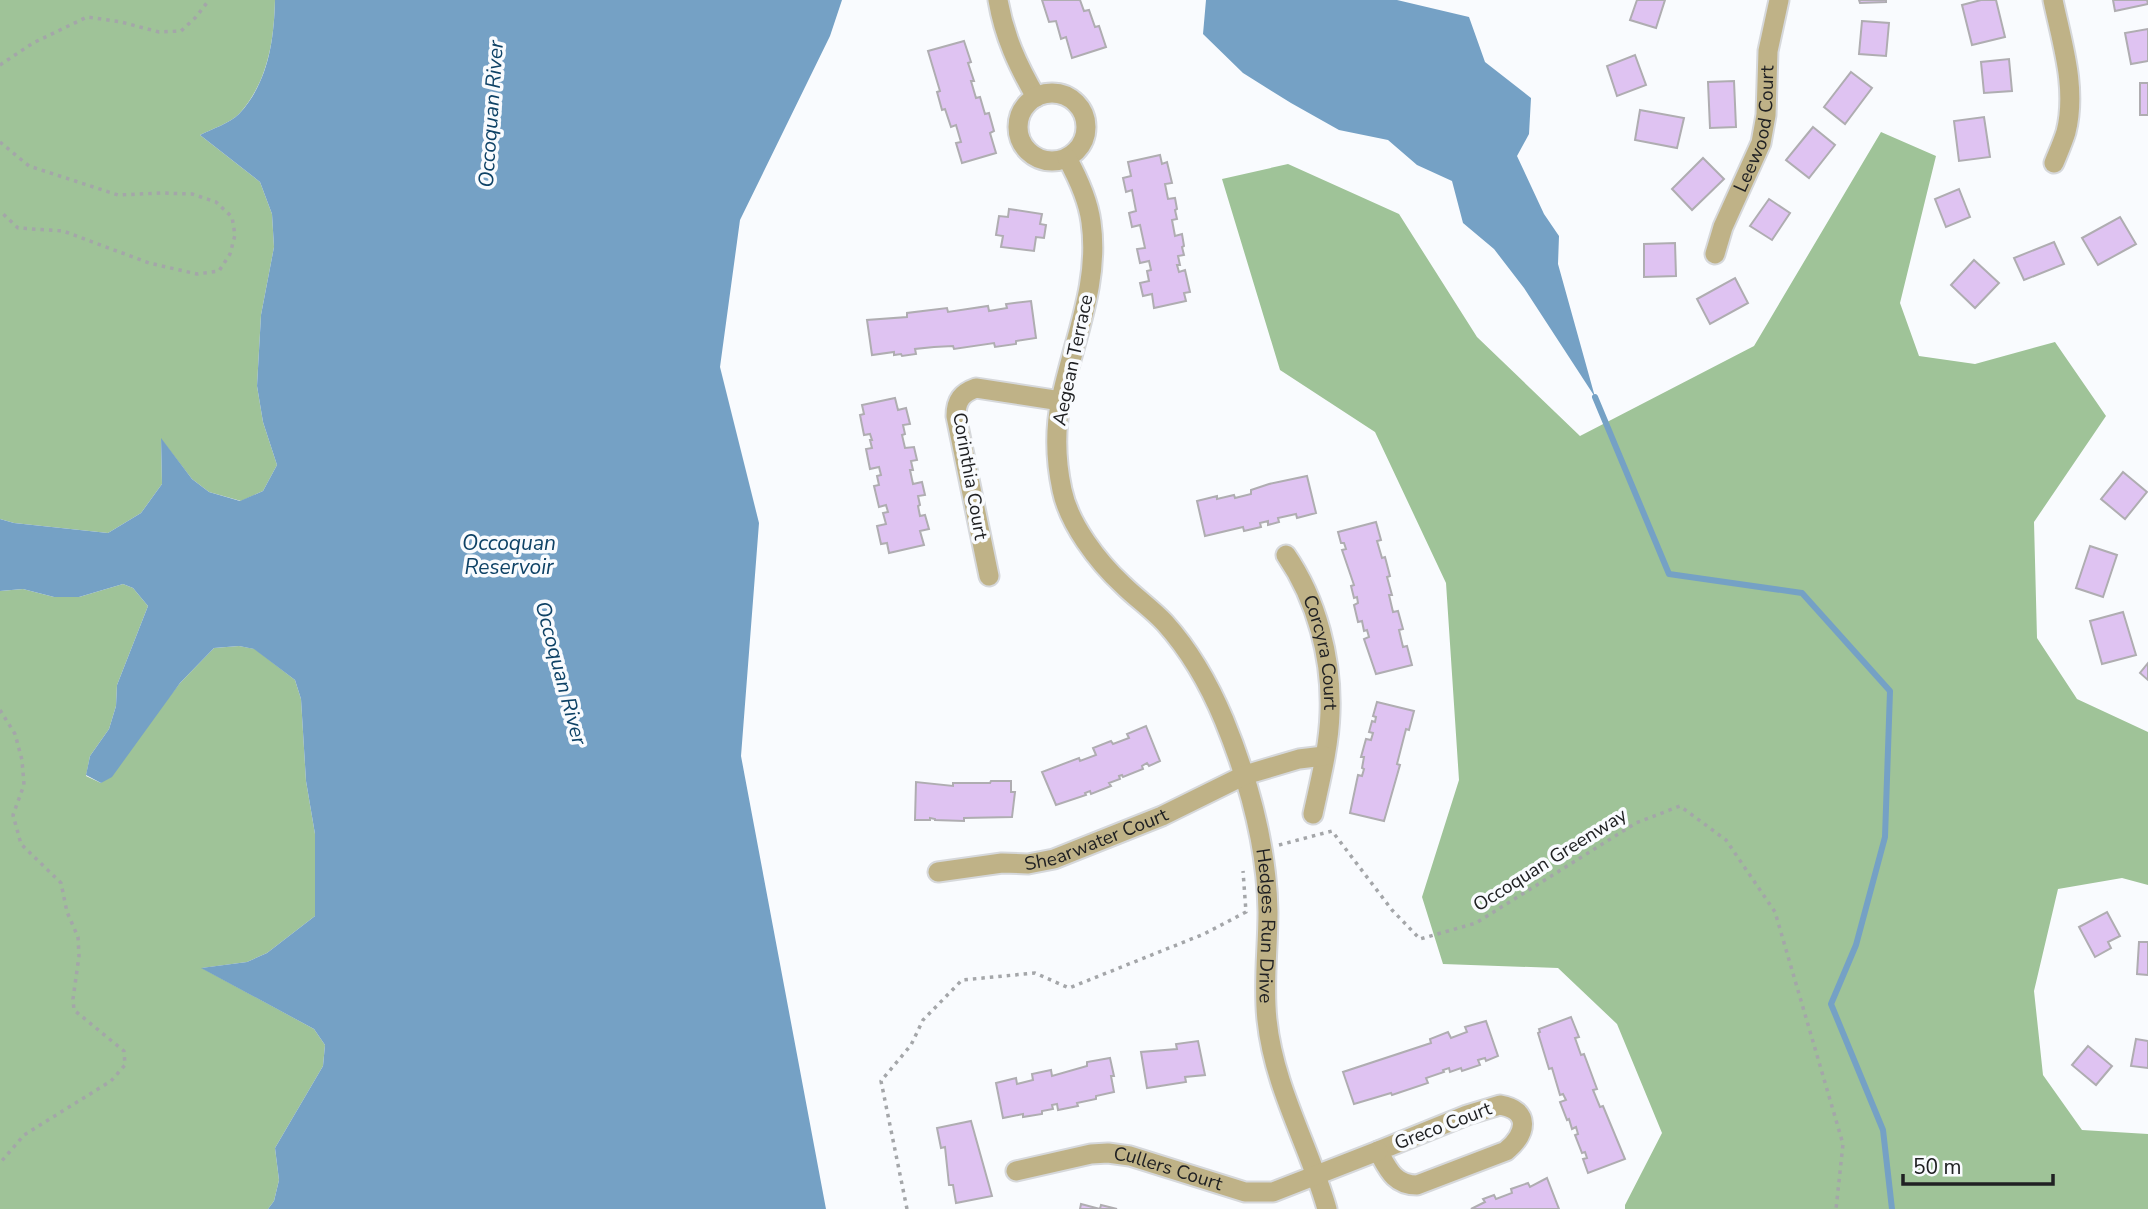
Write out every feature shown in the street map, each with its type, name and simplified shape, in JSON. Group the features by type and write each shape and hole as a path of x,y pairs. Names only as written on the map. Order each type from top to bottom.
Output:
{"street":[{"path":"998,0 1006,36 1036,97"},
{"name":"Leewood Court","path":"1715,254 1723,226 1761,143 1766,115 1768,51 1779,0"},
{"path":"2053,0 2070,80 2066,133 2054,163"},
{"path":"1050,93 1072,98 1085,115 1086,127 1082,142 1067,158 1055,163 1043,161 1031,155 1023,146 1017,123 1021,111 1036,97 1050,93"},
{"name":"Aegean Terrace","path":"1067,158 1087,201 1093,250 1086,309 1061,401 1058,459 1062,492 1096,556 1122,585 1163,621 1186,648"},
{"name":"Corinthia Court","path":"989,576 956,416 959,399 966,391 976,388 1061,401"},
{"name":"Corcyra Court","path":"1286,555 1309,596 1323,643 1330,682 1330,715 1313,814"},
{"name":"Hedges Run Drive","path":"1186,648 1219,709 1245,775 1258,822 1268,913 1265,1000 1273,1060 1287,1105 1317,1175 1327,1209"},
{"path":"1245,775 1299,759 1324,756"},
{"name":"Shearwater Court","path":"938,872 1054,859 1162,816 1245,775"},
{"name":"Greco Court","path":"1317,1175 1467,1115 1500,1105 1518,1112 1523,1121 1522,1132 1516,1143 1506,1151 1417,1185 1406,1185 1397,1180 1378,1151"},
{"name":"Cullers Court","path":"1016,1171 1091,1154 1108,1153 1130,1156 1232,1188 1259,1193 1273,1192 1317,1175"}],"path":[{"path":"0,65 33,43 87,17 159,32 181,31 209,0"},
{"path":"0,142 29,166 118,195 162,192 192,194 216,202 232,217 235,234 230,254 219,271 197,274 149,263 63,231 18,228 0,211"},
{"path":"0,710 15,734 22,760 24,785 13,815 21,844 61,883 67,912 78,937 79,956 72,999 74,1010 124,1051 125,1065 111,1081 24,1135 0,1163"},
{"name":"Occoquan Greenway","path":"1262,848 1332,831 1392,910 1420,939 1476,923 1636,823 1680,806 1727,840 1775,912 1843,1144 1836,1209"},
{"path":"907,1209 881,1081 911,1045 923,1020 962,980 1035,972 1069,988 1204,934 1246,912 1243,864"}],"green space":[{"path":"0,0 275,0 271,46 257,88 239,114 200,135 260,182 272,214 274,247 261,315 257,386 263,422 277,465 263,491 241,501 209,492 192,479 161,439 162,484 141,513 108,533 14,523 0,519"},
{"path":"1881,132 1936,156 1900,303 1919,356 1975,364 2055,342 2106,416 2034,522 2037,638 2077,699 2148,732 2148,885 2122,878 2058,889 2034,991 2043,1075 2082,1130 2148,1134 2148,1209 1625,1209 1662,1133 1617,1024 1558,968 1443,964 1422,897 1459,780 1446,583 1375,432 1280,370 1222,179 1288,164 1399,214 1477,337 1580,436 1754,346"},
{"path":"123,584 133,588 148,606 117,685 116,706 109,729 90,756 86,776 101,783 180,683 214,648 239,646 255,649 295,680 301,699 306,781 315,834 315,916 267,953 247,962 202,968 314,1029 325,1045 323,1066 275,1148 279,1180 274,1201 268,1209 0,1209 0,591 23,589 54,597 79,597"}],"water":[{"name":"Occoquan Reservoir","path":"275,0 842,0 830,36 740,220 720,367 759,523 741,756 826,1209 268,1209 274,1201 279,1180 275,1148 323,1066 325,1045 314,1029 201,968 247,962 267,953 315,916 315,834 306,781 301,699 295,680 254,649 239,646 214,648 180,683 112,777 101,783 86,775 90,756 109,729 116,706 117,685 148,606 133,588 123,584 79,597 54,597 23,589 0,591 0,519 14,523 108,533 141,513 162,484 161,438 192,479 209,492 240,501 263,491 277,465 263,422 257,386 261,315 274,247 272,214 260,182 200,135 239,114 257,89 268,61"},
{"path":"1206,0 1397,0 1469,17 1485,62 1531,98 1529,134 1517,156 1544,214 1559,236 1558,264 1595,397 1524,288 1494,249 1463,223 1452,181 1417,165 1388,140 1339,130 1243,73 1203,34"}],"building":[{"path":"1042,0 1080,0 1084,11 1089,10 1095,27 1099,26 1106,47 1072,58 1066,37 1061,39 1056,21 1049,22"},
{"path":"1637,0 1665,0 1656,28 1630,20"},
{"path":"1859,0 1886,0 1886,2 1860,3"},
{"path":"1981,0 1996,0 2005,37 1972,45 1962,5"},
{"path":"2113,0 2147,0 2148,4 2115,11"},
{"path":"1862,21 1889,23 1886,56 1859,54"},
{"path":"2148,29 2148,61 2131,64 2125,33"},
{"path":"964,41 971,62 968,63 976,98 980,97 985,114 989,113 994,131 990,133 996,153 962,163 956,143 961,142 956,125 951,127 945,109 942,110 937,92 940,91 928,51"},
{"path":"1635,55 1646,85 1617,96 1607,66"},
{"path":"2009,59 2012,91 1984,93 1981,62"},
{"path":"1851,72 1872,88 1845,124 1824,107"},
{"path":"1734,81 1736,127 1710,128 1708,82"},
{"path":"2140,83 2148,83 2148,115 2140,115"},
{"path":"1640,110 1684,118 1677,148 1635,140"},
{"path":"1984,117 1990,157 1959,161 1954,121"},
{"path":"1813,127 1835,145 1809,178 1786,160"},
{"path":"1160,155 1162,164 1167,162 1172,183 1165,184 1168,199 1175,198 1177,219 1172,220 1175,236 1182,234 1184,246 1184,255 1178,256 1180,265 1177,265 1179,272 1185,270 1190,292 1184,293 1186,301 1154,308 1152,294 1143,296 1140,283 1149,281 1147,271 1151,270 1149,261 1140,263 1137,249 1145,248 1140,225 1132,227 1129,213 1136,211 1132,190 1126,192 1123,178 1131,176 1128,162"},
{"path":"1703,158 1724,179 1692,210 1672,189"},
{"path":"1959,189 1970,217 1946,227 1935,199"},
{"path":"1769,199 1790,213 1772,240 1750,226"},
{"path":"1009,209 1042,214 1040,224 1046,225 1044,238 1036,237 1034,251 1001,247 1003,236 996,235 999,216 1008,217"},
{"path":"2120,217 2136,244 2098,265 2082,238"},
{"path":"2054,242 2064,264 2024,280 2014,258"},
{"path":"1675,243 1676,276 1644,277 1644,244"},
{"path":"1974,260 1999,283 1975,308 1951,285"},
{"path":"1735,278 1748,303 1710,324 1697,299"},
{"path":"1031,301 1036,338 995,347 994,343 954,349 953,346 915,349 916,354 902,356 894,355 894,352 872,355 867,320 907,317 907,313 947,308 948,312 988,306 989,311 1007,308 1006,304"},
{"path":"895,398 898,410 906,408 910,424 903,425 905,434 902,435 905,448 914,447 917,460 911,461 913,470 910,470 913,484 922,482 925,495 918,496 918,506 920,516 925,515 929,529 920,531 924,545 889,553 887,543 881,544 877,526 886,524 883,513 888,512 886,505 879,507 874,486 879,485 877,476 881,475 879,467 870,469 866,449 872,448 872,440 870,434 864,435 860,415 864,414 862,405"},
{"path":"2123,472 2147,492 2125,519 2101,499"},
{"path":"1307,476 1316,513 1297,518 1296,514 1278,518 1279,522 1268,525 1268,521 1260,523 1261,527 1244,531 1243,527 1205,536 1197,501 1217,496 1217,499 1234,495 1235,498 1251,494 1251,490 1269,484"},
{"path":"1376,522 1381,540 1377,541 1390,576 1387,577 1393,612 1398,611 1403,629 1399,630 1403,647 1407,646 1412,665 1376,674 1364,639 1369,637 1367,630 1364,631 1362,621 1358,622 1354,605 1358,603 1357,597 1354,598 1351,586 1354,585 1342,550 1346,549 1338,532"},
{"path":"2090,546 2117,555 2103,597 2076,588"},
{"path":"2123,612 2136,655 2102,664 2090,621"},
{"path":"2148,663 2148,680 2140,673"},
{"path":"1377,702 1414,711 1409,730 1406,729 1397,764 1400,765 1384,821 1350,813 1358,775 1362,776 1364,769 1364,757 1361,757 1366,739 1371,740 1373,733 1369,732 1372,721 1375,722 1376,717 1373,716"},
{"path":"1146,726 1160,761 1149,766 1147,763 1142,766 1143,769 1119,776 1120,779 1109,783 1111,786 1091,794 1090,791 1085,793 1086,795 1056,805 1042,772 1079,758 1080,761 1096,755 1093,748 1129,738 1127,734"},
{"path":"1011,781 1011,792 1015,792 1012,817 964,818 964,821 930,818 915,820 916,782 953,786 953,783"},
{"path":"2107,912 2120,936 2108,942 2111,948 2095,957 2079,927"},
{"path":"2139,942 2148,942 2148,975 2137,974"},
{"path":"1571,1017 1579,1037 1575,1038 1581,1055 1584,1054 1597,1089 1593,1090 1600,1107 1603,1106 1625,1159 1588,1173 1583,1159 1587,1158 1585,1152 1582,1153 1575,1135 1578,1134 1576,1127 1572,1129 1569,1119 1567,1120 1560,1102 1566,1100 1563,1094 1560,1095 1552,1068 1549,1069 1538,1033 1539,1029"},
{"path":"1486,1021 1498,1056 1486,1061 1485,1058 1478,1060 1480,1065 1462,1071 1461,1068 1450,1072 1449,1068 1443,1070 1444,1072 1426,1078 1428,1083 1354,1104 1343,1072 1431,1043 1430,1039 1448,1032 1451,1038 1467,1032 1465,1027"},
{"path":"2136,1039 2148,1041 2148,1068 2131,1066"},
{"path":"1198,1041 1205,1075 1185,1077 1186,1082 1147,1088 1141,1052 1177,1049 1176,1044"},
{"path":"2088,1046 2112,1066 2096,1085 2072,1065"},
{"path":"1110,1058 1114,1092 1077,1103 1078,1106 1058,1110 1057,1104 1052,1105 1053,1109 1042,1111 1042,1114 1003,1118 996,1083 1016,1078 1017,1084 1033,1080 1032,1074 1051,1070 1052,1076 1087,1066 1087,1062"},
{"path":"971,1121 992,1196 956,1203 953,1185 949,1185 945,1147 941,1148 937,1128"},
{"path":"1547,1178 1559,1209 1471,1209 1485,1202 1483,1199 1494,1195 1496,1199 1512,1193 1511,1189 1528,1183 1530,1187"},
{"path":"1081,1204 1100,1209 1080,1209"},
{"path":"1101,1205 1117,1209 1100,1209"}],"waterway":[{"path":"1595,397 1669,574 1802,593 1890,691 1885,837 1856,945 1831,1004 1883,1130 1892,1209"}],"water label":[{"name":"Occoquan River","path":"491,114"},
{"name":"Occoquan River","path":"561,673"}]}
